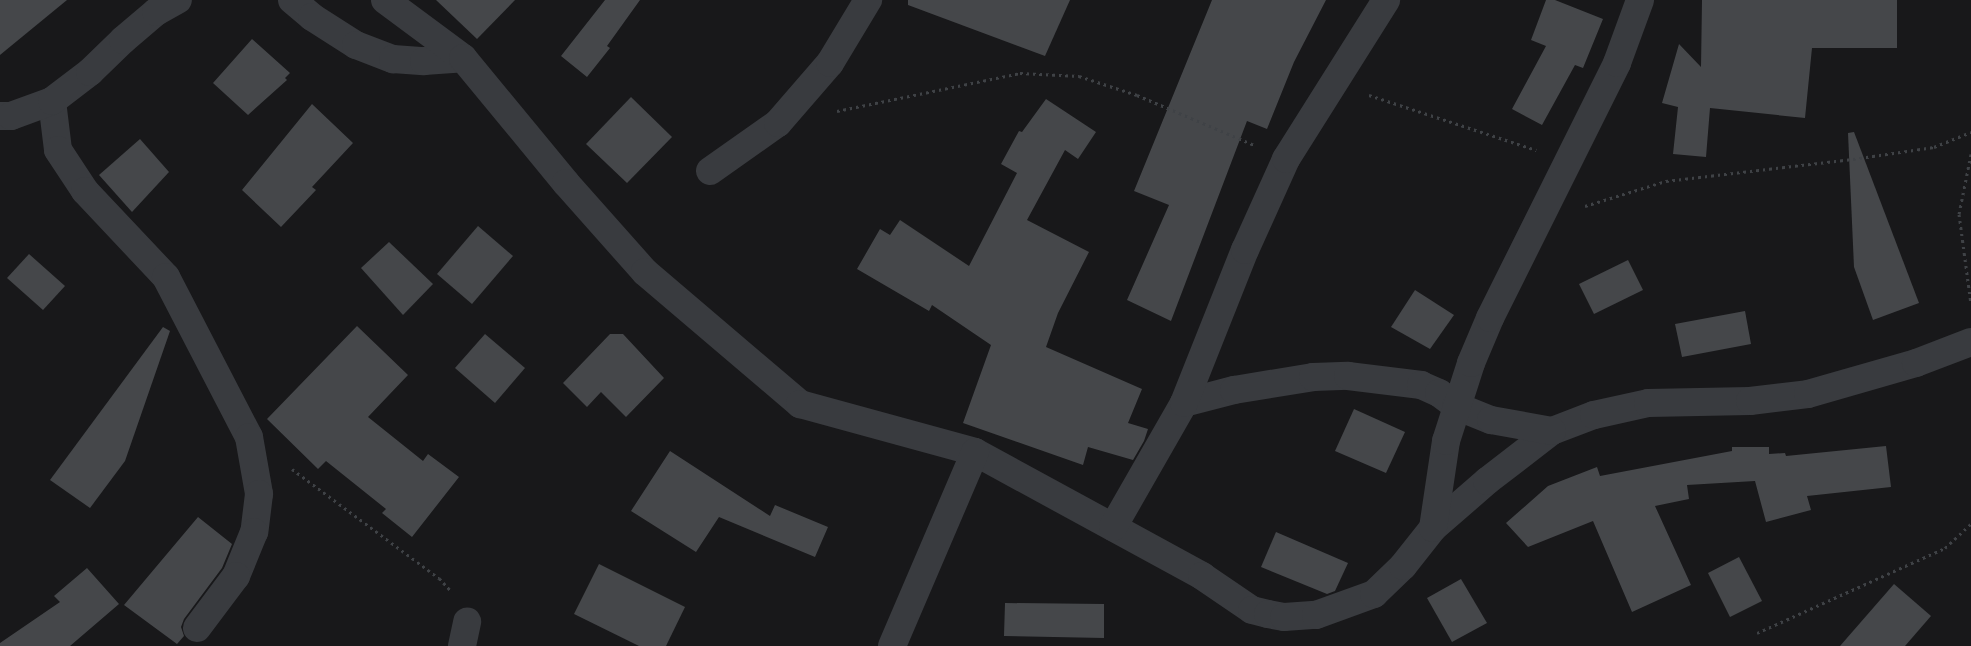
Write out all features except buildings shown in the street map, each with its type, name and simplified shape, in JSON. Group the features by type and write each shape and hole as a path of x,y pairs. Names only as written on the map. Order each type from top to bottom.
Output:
{"street":[{"path":"0,116 12,116 52,101 90,72 156,12 178,0"},
{"path":"292,0 312,17 356,45 392,58 424,61 463,58"},
{"path":"385,0 463,58 566,184 645,272 800,404 975,452 1202,576 1252,610 1284,617 1316,615 1374,594 1404,566 1433,528 1487,481 1552,431 1594,415 1648,403 1750,401 1808,394 1916,363 1971,342"},
{"path":"710,171 778,123 830,62 868,0"},
{"path":"1113,527 1184,403 1245,250 1286,159 1386,0"},
{"path":"1433,528 1438,502 1440,471 1456,406 1490,318 1570,161 1617,63 1640,0"},
{"path":"52,101 58,150 85,192 166,277 249,437 259,494 254,532 236,576 197,628"},
{"path":"1184,403 1234,390 1314,377 1348,376 1421,385 1439,393 1456,406 1491,420 1552,431"},
{"path":"892,646 975,452"}],"path":[{"path":"834,111 1020,72 1079,76 1137,95 1286,159"},
{"path":"1335,83 1570,161"},
{"path":"1540,220 1666,181 1853,159 1934,147 1971,132"},
{"path":"1971,154 1959,214 1971,304"},
{"path":"249,437 440,578 458,598 464,634"},
{"path":"1757,633 1945,548 1971,524"}]}
